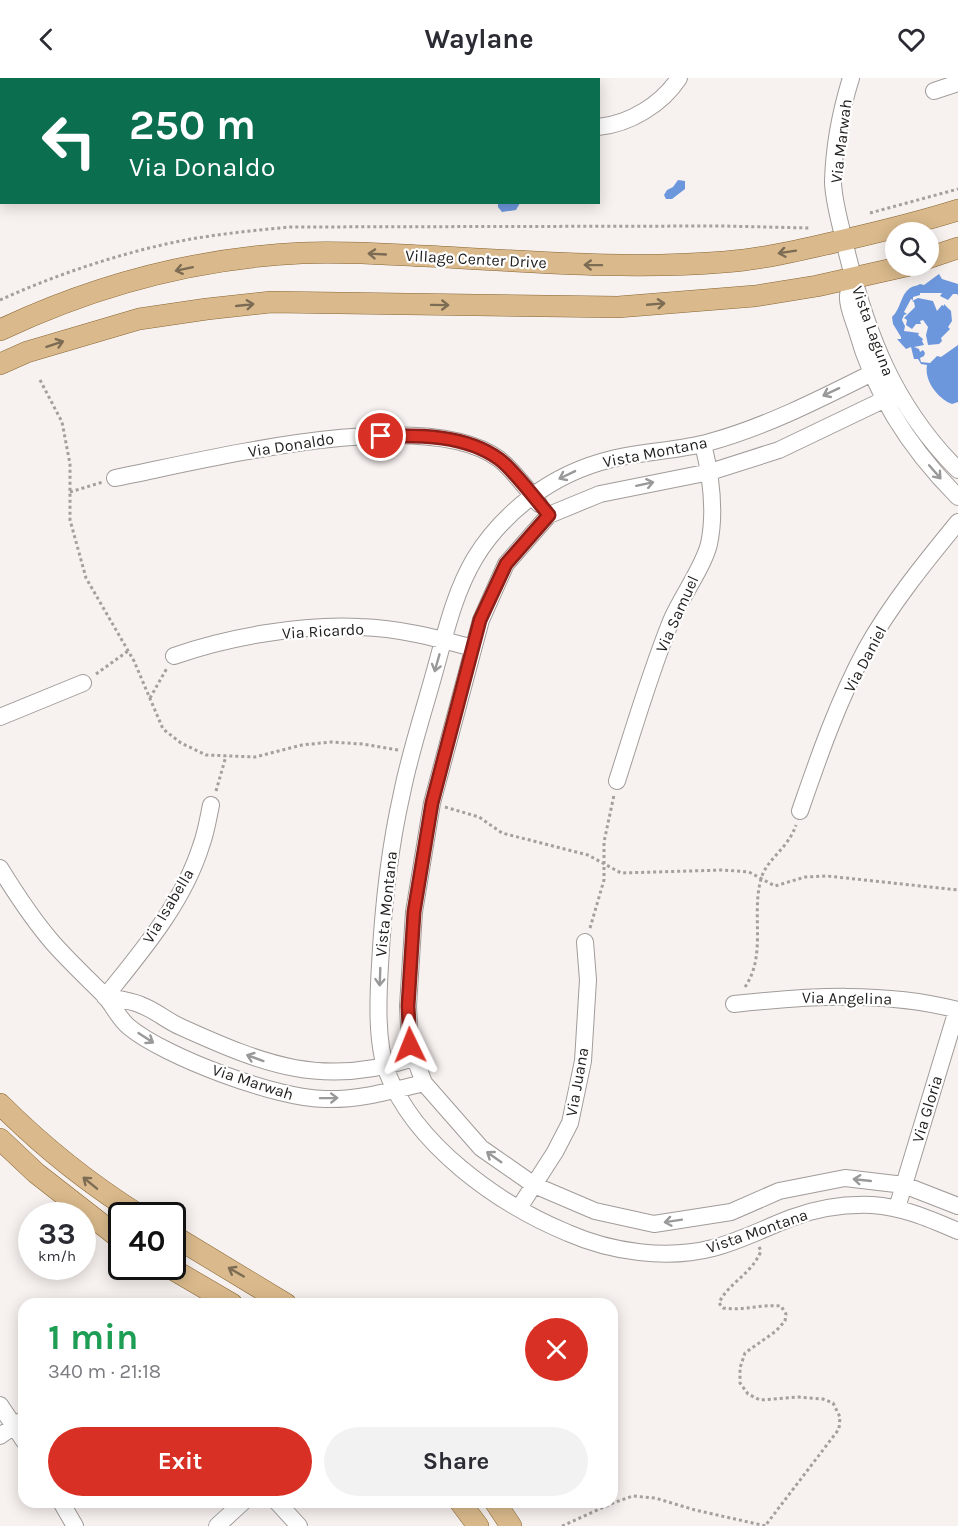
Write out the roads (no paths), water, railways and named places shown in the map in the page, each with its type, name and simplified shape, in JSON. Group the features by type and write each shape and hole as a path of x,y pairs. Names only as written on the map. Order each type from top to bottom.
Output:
{"main road":[{"name":"Village Center Drive","path":"0,330 82,295 152,275 213,262 252,257 356,252 589,265 726,262 813,248 958,210"},
{"path":"939,254 958,248"},
{"path":"0,364 49,345 139,319 271,302 618,307 755,296 885,271"},
{"path":"0,1104 28,1132 98,1190 118,1202"},
{"path":"0,1139 36,1173 108,1229"},
{"path":"186,1243 276,1298"},
{"path":"186,1277 222,1298"},
{"path":"464,1508 478,1526"},
{"path":"499,1508 511,1526"}],"street":[{"path":"600,128 618,124 643,112 679,78"},
{"name":"Via Marwah","path":"844,240 833,183 844,100 851,78"},
{"path":"934,91 958,83"},
{"name":"Vista Laguna","path":"844,240 878,370 913,446 958,497"},
{"name":"Vista Montana","path":"878,370 787,414 734,435 703,444 611,459 567,474 532,496 504,520 476,556 461,586 411,753 393,838 384,911 379,1014 385,1067 396,1090 428,1136 485,1187 544,1222 588,1241 638,1251 704,1250 752,1235 792,1217 816,1211 871,1205 897,1208 925,1216 958,1232"},
{"name":"Vista Laguna","path":"891,397 958,470"},
{"name":"Vista Montana","path":"891,397 779,450 710,472 600,494 549,515 506,564 480,620 432,803 414,912 408,1006 410,1045 424,1083 481,1148 534,1185 595,1211 654,1224 731,1212 780,1191 845,1178 904,1185 958,1206"},
{"name":"Via Donaldo","path":"115,478 286,444 344,437 400,436 446,439 473,446 500,459 549,515"},
{"name":"Via Samuel","path":"617,781 663,641 679,602 708,546 712,518 710,472 703,444"},
{"name":"Via Daniel","path":"800,812 829,729 867,648 918,570 958,522"},
{"name":"Via Ricardo","path":"174,656 205,645 317,628 359,627 412,632 473,648"},
{"path":"0,717 83,683"},
{"name":"Via Isabella","path":"105,997 152,938 177,897 201,847 212,805"},
{"name":"Via Marwah","path":"0,868 29,913 52,942 105,997 128,1027 157,1045 233,1077 301,1097 325,1099 369,1096 424,1083"},
{"name":"Via Juana","path":"519,1208 555,1152 573,1113 583,1061 588,980 585,942"},
{"name":"Via Marwah","path":"105,997 141,1005 171,1023 200,1036 276,1065 304,1071 333,1073 385,1067 414,1058"},
{"name":"Via Angelina","path":"734,1004 800,997 892,998 927,1002 958,1010"},
{"name":"Via Gloria","path":"897,1208 958,1010"},
{"path":"0,1405 18,1421"},
{"path":"0,1436 18,1423"},
{"path":"64,1508 75,1526"},
{"path":"217,1526 236,1508"},
{"path":"283,1508 300,1526"}],"water":[{"path":"678,180 685,181 685,189 672,199 666,199 664,195 667,190 673,187"},
{"path":"498,204 519,204 516,210 502,212"},
{"path":"939,274 942,279 958,284 958,295 953,294 948,300 940,296 942,293 920,293 913,297 904,312 907,314 902,320 905,326 904,331 919,333 918,335 923,339 924,345 914,347 925,353 920,358 921,362 930,363 937,356 941,357 958,345 958,402 952,404 933,389 928,378 927,365 914,359 911,347 906,349 897,339 901,337 893,324 892,317 907,291 911,287 924,285"},
{"path":"918,298 933,301 937,311 944,304 951,311 952,321 948,327 950,329 941,338 942,341 939,344 928,345 926,335 928,327 923,320 920,321 921,324 916,324 912,329 906,325 907,320 904,318 915,307 912,301"}]}
